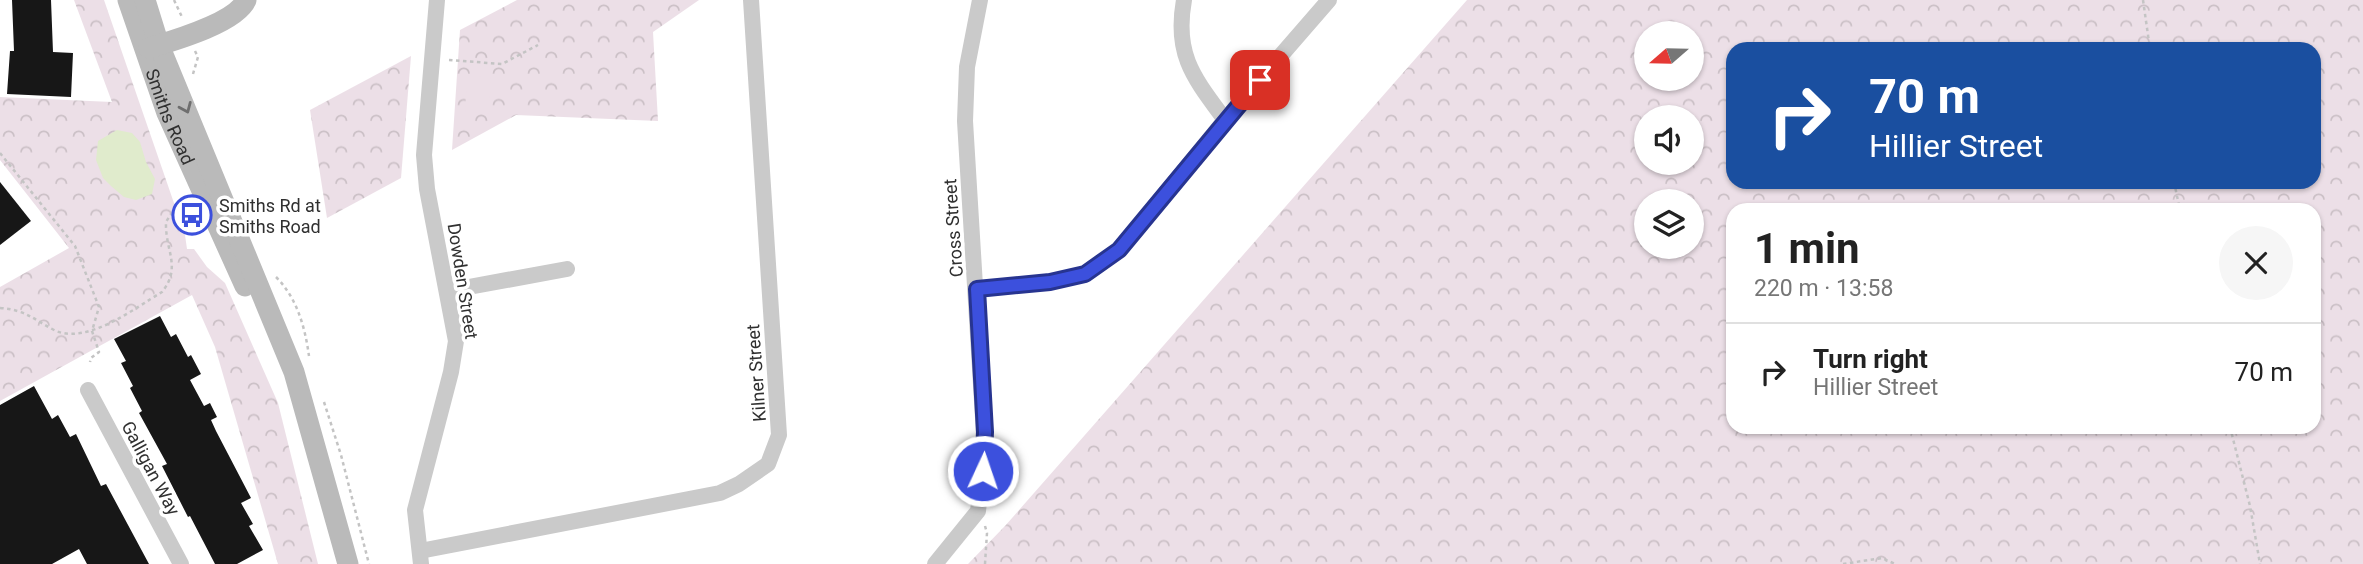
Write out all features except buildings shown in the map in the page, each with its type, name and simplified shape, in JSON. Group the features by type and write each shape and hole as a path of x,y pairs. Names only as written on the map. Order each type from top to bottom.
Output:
{"street":[{"name":"Smiths Road","path":"128,0 290,360 348,564"},
{"name":"Smiths Road","path":"145,0 151,47"},
{"name":"Smiths Road","path":"151,47 225,19 244,5 246,0"},
{"name":"Dowden Street","path":"420,557 415,510 451,372 456,341 424,155 437,0"},
{"name":"Kilner Street","path":"420,557 720,493 739,484 768,464 779,435 751,0"},
{"name":"Cross Street","path":"978,511 985,451 965,121 968,67 980,0"},
{"path":"1184,0 1181,47 1197,83 1225,120"},
{"path":"977,289 1050,282 1085,274 1119,250 1225,120 1329,0"},
{"path":"447,291 567,269"},
{"name":"Galligan Way","path":"88,390 181,564"},
{"path":"935,564 978,511"}],"path":[{"path":"174,0 182,17"},
{"path":"2143,0 2149,42"},
{"path":"432,59 502,64 538,46"},
{"path":"0,153 75,246 99,307 92,331 99,352 90,358 90,362"},
{"path":"0,308 27,313 55,331 68,335 92,331 162,292 168,285 173,271 166,222 171,214 184,207"},
{"path":"2232,434 2250,506 2260,564"},
{"path":"978,511 988,533 985,564"},
{"path":"1843,564 1882,558 1895,564"}],"green space":[{"path":"74,0 104,0 185,235 187,249 194,249 207,267 225,283 278,403 318,564 278,564 215,347 192,295 0,401 0,287 69,248 0,160 0,97 112,102"},
{"path":"517,0 699,0 653,32 658,121 516,115 452,150 460,30"},
{"path":"1467,0 2363,0 2363,564 968,564 1005,526"},
{"path":"411,56 401,178 327,218 310,110"},
{"path":"467,75 491,77 489,114 465,112"}],"shaded area":[{"path":"117,130 132,133 140,142 155,179 152,194 136,200 124,197 103,178 96,160 98,141"}],"place":[{"name":"Smiths Rd at Smiths Road","path":"192,215"}],"route":[{"path":"983,471 985,432 977,289 1050,282 1085,274 1119,250 1260,80"}]}
